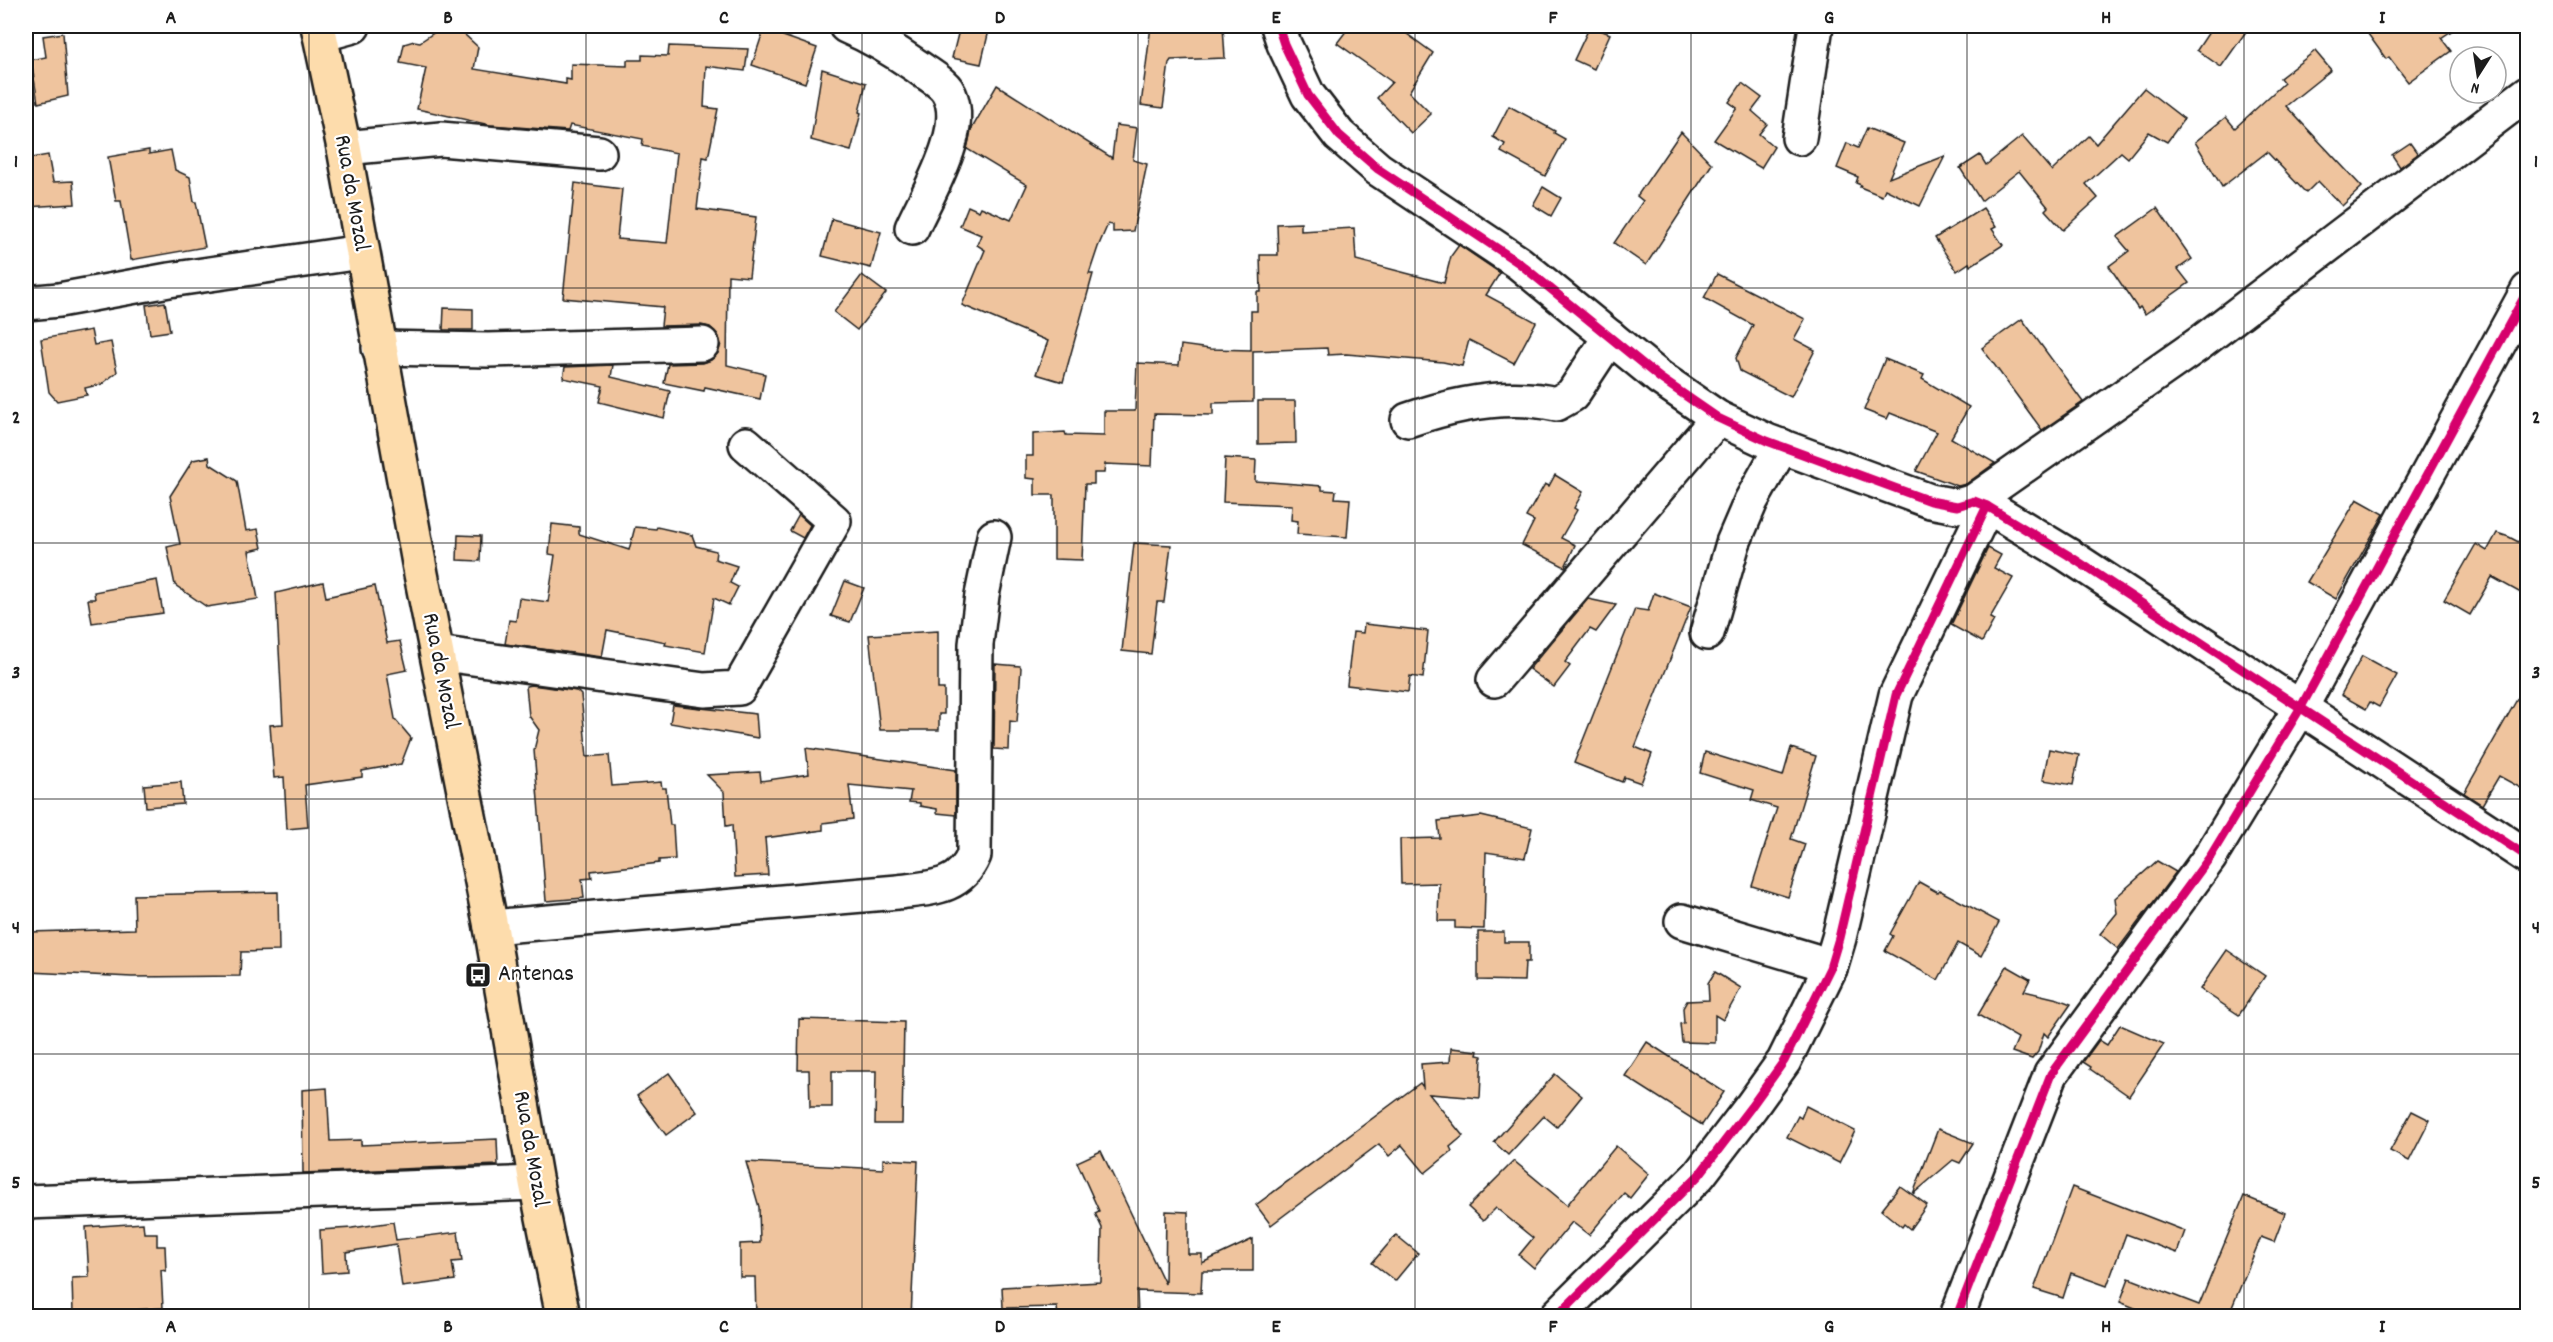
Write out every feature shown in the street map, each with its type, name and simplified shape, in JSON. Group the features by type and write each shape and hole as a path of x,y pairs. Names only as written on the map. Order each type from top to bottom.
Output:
{"main road":[{"name":"Rua da Mozal","path":"319,30 344,148 436,653 491,927 536,1183 563,1317"}],"street":[{"path":"319,30 353,26"},
{"path":"846,26 891,47 946,88 953,103 955,119 952,140 912,228"},
{"path":"1278,26 1308,94 1339,135 1378,169 1519,263 1660,378 1718,418 1782,446 1930,501 1957,506 1981,504 2068,555 2528,857"},
{"path":"1798,138 1816,26"},
{"path":"1557,1317 1699,1175 1784,1061 1830,968 1896,695 1981,504 2200,343 2528,93"},
{"path":"344,148 441,139 599,153"},
{"path":"26,303 59,300 169,280 362,252"},
{"path":"1957,1317 2051,1074 2210,857 2301,707 2528,290"},
{"path":"1408,420 1431,412 1499,400 1533,399 1556,404 1572,395 1610,337"},
{"path":"379,348 488,350 702,344"},
{"path":"1494,680 1718,418"},
{"path":"436,653 704,690 739,688 834,521 746,444"},
{"path":"1707,633 1733,543 1752,501 1782,446"},
{"path":"491,927 898,892 940,886 958,878 968,868 974,855 976,644 982,595 994,537"},
{"path":"1682,921 1812,960 1830,968"},
{"path":"26,1202 536,1183"}],"building":[{"path":"444,26 461,26 464,34 478,47 474,69 566,84 566,79 571,80 571,64 627,66 627,60 642,60 642,55 668,56 669,46 748,49 745,71 706,66 704,107 718,109 708,158 703,157 697,209 756,217 749,277 728,275 727,365 765,374 760,399 705,387 704,391 664,383 668,364 703,363 711,360 718,353 721,344 718,335 710,327 701,325 661,326 663,307 563,298 575,183 622,189 617,239 667,243 677,153 642,146 643,139 570,125 568,131 490,125 417,109 426,68 400,63 404,44 420,42"},
{"path":"765,26 785,29 783,36 817,48 805,83 752,65"},
{"path":"960,26 990,26 981,64 952,58"},
{"path":"1151,26 1223,26 1225,58 1171,60 1163,108 1141,105"},
{"path":"1350,26 1396,26 1433,53 1409,92 1431,114 1411,133 1377,98 1392,82 1337,43"},
{"path":"1590,26 1610,34 1594,69 1574,60"},
{"path":"2213,26 2250,26 2221,67 2197,50"},
{"path":"2380,26 2459,26 2441,38 2448,47 2448,53 2408,82 2389,57 2386,59 2368,34"},
{"path":"63,33 68,96 38,103 31,60 46,57 43,36"},
{"path":"2315,51 2331,70 2286,106 2362,187 2342,206 2318,181 2306,193 2267,152 2222,187 2195,142 2226,117 2235,128 2284,83 2280,78"},
{"path":"822,69 866,83 851,151 811,140"},
{"path":"1742,83 1762,98 1752,111 1767,124 1759,134 1774,147 1761,168 1714,140 1737,108 1729,102"},
{"path":"997,85 1112,158 1116,125 1137,128 1133,160 1147,164 1133,231 1113,232 1113,225 1108,224 1098,247 1089,274 1093,274 1063,382 1036,374 1048,341 962,305 985,250 977,245 981,235 960,226 968,206 979,211 981,207 1011,220 1027,185 967,149 971,130"},
{"path":"2144,88 2184,119 2167,142 2149,132 2128,158 2121,152 2086,184 2098,198 2063,230 2045,210 2048,207 2019,171 1981,201 1960,168 1980,155 1986,165 2022,136 2052,171 2089,136 2096,144"},
{"path":"1509,106 1555,131 1554,133 1565,139 1545,176 1501,152 1505,144 1493,137"},
{"path":"1867,128 1904,143 1889,178 1945,156 1920,206 1885,189 1882,196 1860,187 1861,185 1856,183 1858,177 1837,168 1847,143 1858,148"},
{"path":"1681,132 1712,164 1646,265 1614,243 1643,201 1637,196"},
{"path":"2410,143 2418,154 2400,167 2392,155"},
{"path":"149,150 149,154 171,150 175,170 190,177 205,247 131,260 121,201 116,201 108,157"},
{"path":"48,155 53,182 73,181 75,204 26,207 26,159"},
{"path":"1543,187 1561,198 1551,216 1533,205"},
{"path":"1983,208 1996,227 1992,229 2003,245 1970,266 1969,263 1957,271 1935,238"},
{"path":"2157,208 2192,259 2178,269 2189,283 2145,314 2140,307 2138,309 2109,266 2129,251 2117,237"},
{"path":"832,219 881,232 871,268 822,256"},
{"path":"1301,223 1301,231 1354,228 1356,260 1444,283 1451,256 1459,245 1500,273 1486,295 1536,322 1514,363 1469,340 1462,366 1443,362 1346,354 1328,355 1327,348 1253,351 1253,402 1213,403 1213,415 1154,414 1152,466 1105,464 1104,473 1094,473 1094,484 1085,484 1082,560 1054,559 1054,495 1035,495 1035,479 1026,478 1026,456 1033,456 1033,434 1065,432 1066,435 1104,436 1104,411 1135,411 1137,363 1179,365 1181,345 1210,349 1251,350 1251,311 1257,311 1257,292 1261,292 1260,255 1278,255 1277,224"},
{"path":"1717,274 1805,319 1794,339 1815,350 1791,397 1740,371 1736,358 1753,325 1704,298"},
{"path":"862,275 886,293 857,330 834,312"},
{"path":"165,302 170,331 150,334 146,305"},
{"path":"444,308 473,309 473,330 443,330"},
{"path":"2022,319 2083,402 2042,430 1982,348"},
{"path":"91,330 94,345 111,342 117,372 102,384 85,388 87,395 57,401 49,392 41,339"},
{"path":"1885,359 1924,375 1922,379 1969,407 1951,438 1995,463 1966,484 1958,486 1916,471 1937,432 1890,413 1887,419 1864,410"},
{"path":"613,365 611,377 670,391 664,418 599,402 603,386 563,378 565,367"},
{"path":"1258,401 1295,401 1296,443 1258,444"},
{"path":"209,457 210,464 237,481 246,531 258,529 262,548 249,551 258,599 207,607 175,585 167,547 180,544 170,496 193,460"},
{"path":"1225,458 1256,460 1255,481 1322,486 1322,490 1336,491 1335,498 1350,499 1347,537 1297,534 1298,521 1291,520 1292,505 1223,502"},
{"path":"1555,475 1583,492 1574,508 1577,510 1561,538 1575,545 1565,567 1522,545 1534,521 1526,517 1545,484 1549,486"},
{"path":"2357,499 2384,514 2336,599 2307,582"},
{"path":"799,515 810,525 803,538 790,531"},
{"path":"552,524 579,527 579,534 629,550 635,527 656,529 657,527 692,535 696,546 716,551 715,559 737,566 730,583 738,587 729,605 714,598 705,652 665,645 666,642 607,630 602,657 505,644 509,620 516,621 519,598 548,602 555,555 549,554"},
{"path":"2497,533 2528,547 2528,597 2492,577 2470,615 2444,600 2476,544 2487,551"},
{"path":"458,535 481,536 480,561 457,560"},
{"path":"1134,543 1171,545 1164,602 1157,602 1151,654 1122,651"},
{"path":"1988,548 2001,555 1994,568 2013,578 1990,618 1994,620 1982,642 1951,625"},
{"path":"157,580 163,613 92,623 88,599 95,599 94,592"},
{"path":"845,581 864,588 850,622 831,616"},
{"path":"323,582 326,597 375,586 387,643 400,641 407,670 387,674 395,719 411,738 401,764 362,771 362,777 305,785 308,827 287,829 284,777 274,778 270,725 283,724 276,593"},
{"path":"1654,593 1691,607 1635,747 1652,754 1641,783 1624,777 1622,782 1574,763 1635,609 1648,611"},
{"path":"1588,599 1616,605 1596,632 1590,629 1565,662 1570,666 1554,687 1529,669"},
{"path":"1364,624 1428,631 1423,678 1410,676 1408,692 1347,685 1353,632 1363,633"},
{"path":"938,631 938,689 944,689 944,714 939,714 939,730 880,730 869,635"},
{"path":"2362,656 2397,675 2379,707 2370,702 2366,709 2341,695"},
{"path":"995,664 1020,666 1021,668 1017,722 1010,721 1009,750 994,749"},
{"path":"2528,680 2528,792 2499,776 2482,805 2464,793"},
{"path":"526,686 577,691 581,695 587,757 609,755 612,786 661,782 662,788 666,788 670,825 673,825 675,859 591,871 592,878 582,879 584,898 546,901 534,750 539,730 529,716"},
{"path":"673,705 756,714 758,738 670,723"},
{"path":"806,748 956,770 956,815 937,813 937,809 909,802 911,791 849,785 853,819 823,823 823,830 765,838 768,875 735,877 732,825 726,826 724,792 707,775 760,772 761,781 809,774"},
{"path":"1791,748 1816,756 1791,839 1805,844 1788,897 1752,886 1777,808 1751,800 1754,790 1700,773 1705,752 1783,776"},
{"path":"2049,749 2079,755 2073,785 2043,780"},
{"path":"181,782 183,804 146,807 144,785"},
{"path":"1481,816 1532,828 1525,858 1486,852 1484,929 1455,928 1455,921 1438,921 1439,883 1401,884 1400,839 1440,838 1438,821"},
{"path":"2157,861 2176,872 2118,949 2100,934 2117,913 2115,898"},
{"path":"1919,882 1999,922 1981,956 1958,943 1938,980 1885,951 1893,936 1890,934"},
{"path":"278,892 279,951 241,952 240,976 132,977 29,972 30,932 135,929 134,895"},
{"path":"1478,932 1504,932 1504,942 1529,942 1529,962 1525,962 1524,981 1478,980"},
{"path":"2227,950 2265,976 2239,1015 2200,989"},
{"path":"2007,966 2030,979 2024,991 2071,1004 2048,1037 2044,1033 2038,1052 2032,1059 2012,1052 2018,1038 1978,1015"},
{"path":"1715,972 1741,988 1723,1020 1715,1015 1715,1043 1682,1042 1680,1024 1684,1023 1683,1008 1687,1001 1709,1000 1708,983"},
{"path":"799,1019 904,1022 902,1124 875,1124 876,1071 832,1071 832,1107 810,1107 809,1070 798,1070"},
{"path":"2120,1025 2164,1044 2129,1096 2083,1062 2099,1040 2107,1045"},
{"path":"1647,1042 1724,1092 1702,1125 1625,1076"},
{"path":"1451,1048 1478,1051 1477,1055 1482,1056 1480,1098 1429,1094 1463,1136 1450,1147 1452,1151 1425,1173 1402,1145 1389,1156 1379,1144 1271,1225 1256,1205 1420,1083 1423,1087 1421,1064 1450,1062"},
{"path":"669,1073 697,1112 666,1135 637,1096"},
{"path":"1555,1074 1582,1096 1557,1127 1544,1116 1508,1155 1494,1142"},
{"path":"327,1088 330,1141 361,1140 361,1145 497,1139 498,1165 303,1173 302,1090"},
{"path":"1806,1106 1855,1131 1839,1163 1787,1137 1798,1116 1801,1118"},
{"path":"2412,1111 2430,1120 2409,1161 2390,1151"},
{"path":"1938,1129 1973,1143 1960,1163 1953,1160 1913,1194"},
{"path":"1616,1146 1649,1174 1630,1198 1624,1193 1589,1235 1572,1222 1534,1268 1519,1255 1533,1238 1496,1208 1483,1221 1468,1207 1514,1161 1567,1205"},
{"path":"1101,1151 1165,1284 1166,1211 1188,1212 1188,1254 1202,1254 1202,1263 1253,1239 1253,1271 1202,1271 1201,1293 1137,1291 1138,1317 1058,1317 1057,1307 1003,1308 1002,1287 1101,1282 1102,1228 1095,1213 1099,1211 1077,1162"},
{"path":"883,1159 918,1161 911,1317 756,1317 755,1277 740,1277 740,1244 760,1243 759,1207 746,1162 883,1169"},
{"path":"1900,1186 1927,1205 1910,1229 1904,1224 1902,1227 1881,1210"},
{"path":"2072,1187 2185,1231 2177,1253 2126,1234 2107,1286 2071,1273 2063,1298 2034,1289"},
{"path":"2244,1196 2285,1213 2274,1242 2261,1237 2228,1317 2157,1317 2120,1302 2129,1278 2199,1305"},
{"path":"393,1222 396,1240 458,1232 462,1261 452,1262 455,1280 402,1287 396,1244 346,1252 347,1271 322,1273 320,1230"},
{"path":"143,1223 144,1233 157,1233 157,1246 165,1246 166,1271 161,1270 163,1308 73,1314 72,1278 89,1277 86,1227"},
{"path":"1396,1235 1418,1253 1395,1281 1372,1263"}],"cycle path":[{"path":"1278,26 1308,95 1339,135 1378,169 1519,263 1660,378 1718,418 1767,441 1930,501 1957,506 1974,501 1987,506 2068,555 2528,857"},
{"path":"1957,1316 2051,1074 2210,857 2301,707 2528,290"},
{"path":"1557,1316 1699,1175 1784,1061 1830,968 1896,695 1987,506"}],"place":[{"name":"Antenas","path":"478,975"}]}
